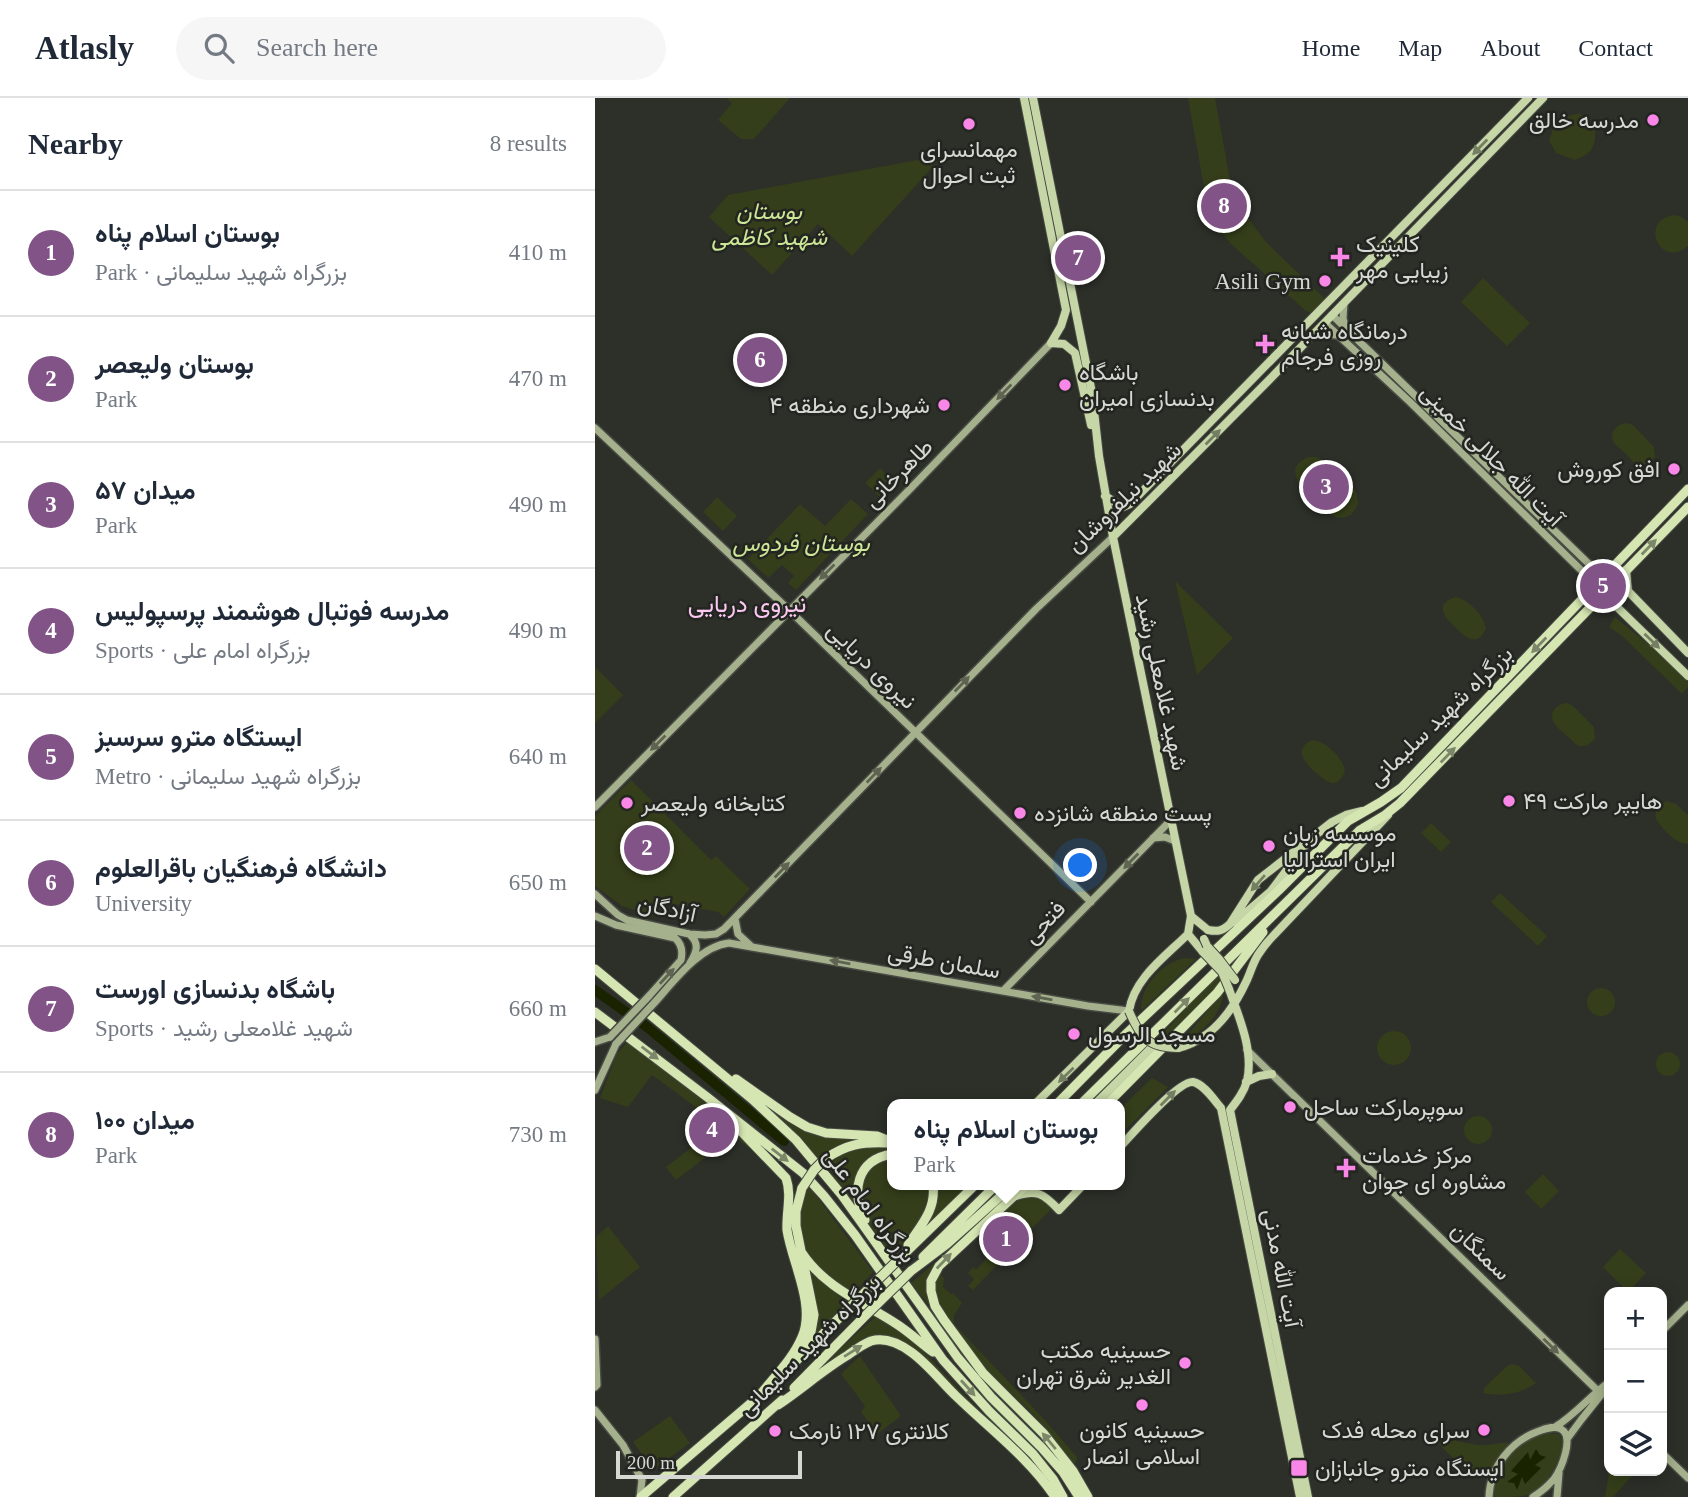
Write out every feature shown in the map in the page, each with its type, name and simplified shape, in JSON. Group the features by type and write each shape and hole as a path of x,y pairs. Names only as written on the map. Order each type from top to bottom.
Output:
{"highway":[{"name":"بزرگراه شهید سلیمانی","path":"1061,1099 1348,821 1401,788 1688,489"},
{"name":"بزرگراه شهید سلیمانی","path":"1086,1099 1360,830 1400,803 1688,507"},
{"path":"1112,1099 1217,993 1278,912"},
{"name":"بزرگراه امام علی","path":"595,969 705,1059 796,1140 841,1194 958,1358 991,1397 1063,1472 1079,1497"},
{"name":"بزرگراه امام علی","path":"595,1012 803,1173 855,1235 943,1360 1039,1462 1063,1497"},
{"path":"705,1059 807,1127 826,1133 877,1136 887,1140"},
{"path":"1055,1099 1081,1078"},
{"path":"707,1097 786,1178 789,1187 787,1230 804,1296 806,1318 797,1347 760,1395"},
{"path":"641,1497 782,1375 804,1347 811,1332 813,1307 800,1249 796,1211 802,1188 825,1158 840,1149 857,1143 887,1142"},
{"path":"873,1238 859,1207 858,1185 860,1177 870,1164 887,1155"},
{"path":"900,1258 930,1212 933,1190"},
{"name":"بزرگراه شهید سلیمانی","path":"782,1375 970,1190"},
{"name":"بزرگراه شهید سلیمانی","path":"673,1497 681,1493 778,1405 991,1190"},
{"path":"947,1244 1007,1190"},
{"path":"1020,1190 939,1266 931,1281 932,1299 970,1357 1044,1434 1073,1471 1088,1497"},
{"path":"911,1271 997,1211"},
{"path":"800,1249 812,1266 831,1283 898,1325 943,1360"},
{"path":"778,1405 860,1347 871,1341 893,1342 916,1356 1035,1470 1055,1497"}],"main road":[{"path":"1024,98 1066,310 1051,343"},
{"name":"شهید غلامعلی رشید","path":"1033,98 1092,393 1105,496 1191,916 1188,934"},
{"name":"شهید نیلفروشان","path":"1105,496 1123,508 1130,504 1528,98"},
{"name":"شهید نیلفروشان","path":"735,919 1036,609 1113,537 1325,323 1539,99"},
{"path":"1344,303 1346,328"},
{"path":"1324,306 1332,315"},
{"path":"1315,315 1325,323"},
{"name":"آيت الله جلالى خمينى","path":"1332,315 1590,565"},
{"name":"آيت الله جلالى خمينى","path":"1325,323 1402,394 1583,572"},
{"path":"1312,336 1339,336"},
{"name":"شهید غلامعلی رشید","path":"1051,343 1065,344 1075,353 1099,456"},
{"name":"طاهرخانی","path":"595,807 1051,343"},
{"name":"نیروی دریایی","path":"595,428 789,610 1091,902"},
{"path":"1497,487 1503,480"},
{"path":"1587,596 1583,572 1589,571 1590,565 1611,569"},
{"path":"1626,570 1628,591 1688,653"},
{"path":"1591,607 1615,607 1688,676"},
{"path":"1129,1011 1137,1029 1154,1045 1178,1048 1190,1045 1210,1033 1234,1004 1258,953 1400,803"},
{"path":"1230,924 1258,880 1332,822 1366,810"},
{"name":"فتحی","path":"1003,991 1171,820"},
{"path":"1153,838 1165,837 1175,841"},
{"path":"1206,935 1220,931 1271,891 1310,839"},
{"name":"آزادگان","path":"595,894 627,920 689,934 716,934 735,919"},
{"path":"595,916 616,925 675,938 682,954 681,960 652,998 613,1041 595,1090"},
{"path":"1191,916 1206,935 1207,946 1235,980 1238,981 1253,966"},
{"path":"735,919 738,934 752,947"},
{"path":"688,967 697,950 695,938 689,934"},
{"path":"1040,1099 1129,1011 1141,981 1188,934 1222,972 1234,1004"},
{"name":"سلمان طرقی","path":"652,998 704,954 719,944 729,943 1129,1011"},
{"name":"آیت الله مدنی","path":"1234,1004 1249,1067 1242,1094 1230,1111 1300,1497"},
{"path":"595,1042 613,1041"},
{"path":"1100,1099 1154,1045"},
{"name":"سمنگان","path":"1247,1050 1604,1396"},
{"path":"1247,1082 1272,1074"},
{"name":"آیت الله مدنی","path":"1125,1142 1172,1093 1188,1082 1195,1082 1202,1087 1221,1108 1308,1497"},
{"path":"1013,1196 1034,1192 1061,1208 1078,1190"},
{"path":"1667,1326 1688,1305"},
{"path":"595,1339 596,1386"},
{"path":"1489,1497 1497,1467 1510,1449 1527,1436 1565,1421 1604,1388"},
{"path":"1556,1497 1567,1439 1600,1392"},
{"path":"595,1410 623,1445 642,1480 641,1497"},
{"path":"1555,1427 1561,1429 1567,1439"},
{"path":"1667,1457 1688,1478"},
{"path":"1533,1497 1546,1488 1560,1469"}],"green space":[{"path":"726,98 790,98 754,139 741,139 718,120 732,103"},
{"path":"1188,98 1215,98 1232,191 1241,209 1266,242 1325,299 1312,313 1306,311 1230,243 1216,226 1207,204"},
{"path":"1579,113 1595,128 1595,140 1590,152 1575,160 1556,153 1549,140 1557,119"},
{"name":"بوستان شهید کاظمی","path":"934,157 938,161 852,256 818,224 772,275 709,217 728,195"},
{"path":"1674,215 1688,222 1688,246 1678,252 1669,252 1662,248 1655,233 1657,225 1663,219"},
{"path":"1483,278 1530,323 1507,346 1461,302"},
{"path":"1627,423 1633,425 1654,447 1655,457 1647,465 1634,463 1612,439 1615,429"},
{"path":"1308,457 1317,457 1324,461 1356,491 1358,504 1352,514 1342,518 1333,516 1300,484 1295,472 1296,467"},
{"path":"880,468 897,485 883,500 865,483"},
{"path":"717,497 737,516 723,531 703,512"},
{"name":"بوستان فردوس","path":"851,499 868,514 796,590 788,583 794,576 782,565 768,578 748,559 800,504 825,526"},
{"path":"1175,581 1233,638 1197,675"},
{"path":"1455,597 1470,604 1482,618 1486,628 1479,638 1472,639 1459,631 1445,615 1445,603"},
{"path":"1615,617 1688,682 1688,687 1682,694 1622,636 1609,627"},
{"path":"595,667 623,695 595,723"},
{"path":"1567,703 1594,727 1595,738 1587,745 1576,744 1552,719 1554,709"},
{"path":"1313,740 1329,747 1341,761 1345,771 1335,783 1327,781 1306,763 1302,755 1303,747"},
{"path":"631,780 711,860 716,856 750,889 724,917 718,912 669,903 657,917 622,906 595,886 595,816"},
{"path":"1667,801 1676,804 1688,815 1688,844 1674,839 1656,819 1657,808"},
{"path":"1431,823 1451,842 1441,852 1421,833"},
{"path":"1500,893 1547,936 1538,946 1491,902"},
{"path":"1185,958 1196,959 1141,1011 1144,993 1154,977 1168,965"},
{"path":"1218,975 1221,982 1170,1040 1159,1037"},
{"path":"1601,988 1611,992 1615,1002 1611,1012 1601,1016 1591,1012 1587,1002 1591,992"},
{"path":"1223,993 1219,1009 1210,1023 1197,1034 1182,1041"},
{"path":"1394,1031 1406,1036 1411,1048 1406,1060 1394,1065 1382,1060 1377,1048 1382,1036"},
{"path":"627,1042 713,1109 764,1159 723,1128 730,1137 709,1154 696,1138 716,1122 652,1075 628,1107 600,1098 617,1054"},
{"path":"1668,1052 1677,1055 1680,1064 1677,1073 1668,1076 1659,1073 1656,1064 1659,1055"},
{"path":"1152,1078 1168,1087 1125,1130 1125,1104"},
{"path":"759,1099 792,1122 879,1140 847,1143 819,1160"},
{"path":"1478,1116 1488,1120 1492,1130 1488,1140 1478,1144 1468,1140 1464,1130 1468,1120"},
{"path":"696,1144 706,1157 676,1180 666,1167"},
{"path":"887,1146 887,1154 865,1165 857,1209 825,1163 854,1147"},
{"path":"887,1159 887,1190 930,1190 924,1214 892,1255 865,1217 860,1186 872,1164"},
{"path":"1543,1174 1559,1191 1541,1209 1525,1192"},
{"path":"808,1185 873,1272 853,1294 818,1268 803,1244 799,1216 801,1201"},
{"path":"933,1190 964,1190 918,1232"},
{"path":"1036,1195 1053,1207 973,1290 968,1286 974,1279 968,1273 973,1267 976,1270 997,1247 981,1231 1018,1199"},
{"path":"608,1226 640,1267 599,1300 596,1237"},
{"path":"966,1236 933,1270 933,1310 911,1283"},
{"path":"1620,1249 1646,1273 1633,1287 1623,1287 1603,1267"},
{"path":"804,1260 845,1302 808,1344"},
{"path":"937,1271 944,1278 943,1287 962,1303 954,1315 954,1324 1042,1417 1077,1457 1076,1463 1072,1464 1047,1429 954,1332 933,1295"},
{"path":"876,1316 919,1346 961,1392 1023,1452 1051,1485 921,1357 881,1337 792,1393"},
{"path":"860,1356 901,1416 877,1434 861,1412 865,1406 841,1374"},
{"path":"1512,1364 1519,1366 1536,1383 1511,1394 1483,1393 1484,1388"},
{"path":"670,1416 690,1443 653,1470 633,1442"},
{"path":"1546,1433 1559,1434 1563,1442 1551,1475 1532,1493 1524,1496 1495,1497 1498,1475 1509,1456 1526,1442"},
{"path":"1438,1435 1475,1444 1509,1443 1485,1479 1471,1473 1451,1456 1434,1439"},
{"path":"1608,1476 1632,1476 1613,1497 1605,1497"}],"shaded area":[{"path":"1536,1449 1540,1455 1546,1457 1535,1465 1541,1468 1525,1484 1522,1477 1517,1490 1514,1483 1507,1482 1518,1474 1511,1471 1528,1452 1530,1460"}],"waterway":[{"path":"595,990 647,1027 784,1141"}],"place":[{"name":"مدرسه خالق","path":"1653,120"},
{"name":"مهمانسرای ثبت احوال","path":"969,124"},
{"name":"میدان ۱۰۰","path":"1224,206"},
{"name":"کلینیک زیبایی مهر","path":"1340,257"},
{"name":"باشگاه بدنسازی اورست","path":"1078,258"},
{"name":"Asili Gym","path":"1325,281"},
{"name":"درمانگاه شبانه روزی فرجام","path":"1265,344"},
{"name":"دانشگاه فرهنگیان باقرالعلوم","path":"760,360"},
{"name":"باشگاه بدنسازی امیران","path":"1065,385"},
{"name":"شهرداری منطقه ۴","path":"944,405"},
{"name":"افق کوروش","path":"1674,469"},
{"name":"میدان ۵۷","path":"1326,487"},
{"name":"ایستگاه مترو سرسبز","path":"1603,586"},
{"name":"هایپر مارکت ۴۹","path":"1509,801"},
{"name":"کتابخانه ولیعصر","path":"627,803"},
{"name":"پست منطقه شانزده","path":"1020,813"},
{"name":"موسسه زبان ایران استرالیا","path":"1269,846"},
{"name":"بوستان ولیعصر","path":"647,848"},
{"name":"مسجد الرسول","path":"1074,1034"},
{"name":"سوپرمارکت ساحل","path":"1290,1107"},
{"name":"مدرسه فوتبال هوشمند پرسپولیس","path":"712,1130"},
{"name":"مرکز خدمات مشاوره ای جوان","path":"1346,1168"},
{"name":"بوستان اسلام پناه","path":"1006,1239"},
{"name":"حسینیه مکتب الغدیر شرق تهران","path":"1185,1363"},
{"name":"حسینیه کانون اسلامی انصار","path":"1142,1405"},
{"name":"سرای محله فدک","path":"1484,1430"},
{"name":"کلانتری ۱۲۷ نارمک","path":"775,1431"},
{"name":"ایستگاه مترو جانبازان","path":"1299,1468"}],"district":[{"name":"نیروی دریایی","path":"747,604"}]}
